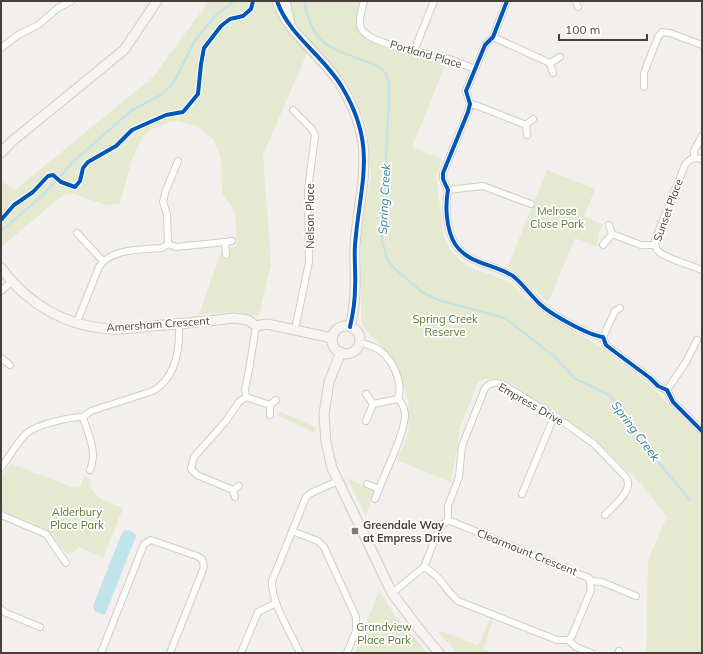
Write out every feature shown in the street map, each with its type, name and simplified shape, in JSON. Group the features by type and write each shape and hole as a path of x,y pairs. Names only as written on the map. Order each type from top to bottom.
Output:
{"street":[{"path":"1,48 18,34 38,25 58,8 71,1"},
{"path":"1,153 10,143 124,50 157,1"},
{"path":"277,1 283,16 290,23 300,39 342,86 357,116 362,132 365,160 364,180 355,246 355,300 350,327"},
{"path":"285,1 290,23"},
{"name":"Portland Place","path":"364,1 360,27 363,32 397,48 451,60 475,69"},
{"path":"414,51 434,1"},
{"path":"507,1 493,37 485,45 466,91 470,104 443,173 443,179 448,190 446,202 451,234 455,244 472,259 513,277 542,306 590,334 603,337"},
{"path":"644,87 644,73 658,37 662,32 670,33 702,45"},
{"path":"493,37 550,63 553,73"},
{"path":"550,63 560,57"},
{"path":"470,104 526,125"},
{"name":"Nelson Place","path":"293,110 312,129 315,135 308,190 309,262 296,329"},
{"path":"526,125 533,119"},
{"path":"526,125 527,135"},
{"path":"702,136 694,151 694,158 702,158"},
{"name":"Sunset Place","path":"694,158 688,161 685,165 655,240 655,245 657,251 702,270"},
{"path":"168,244 166,214 163,202 166,190 178,162"},
{"path":"448,190 482,186 531,204"},
{"path":"510,204 512,197"},
{"path":"609,225 612,234"},
{"path":"77,233 102,261"},
{"path":"612,234 641,245 655,245"},
{"path":"603,245 612,234"},
{"path":"168,244 176,247 232,241"},
{"path":"225,242 226,255"},
{"path":"77,322 102,261 120,253 162,248 168,244"},
{"name":"Amersham Crescent","path":"1,268 11,282 27,296 50,312 91,327 113,330 234,318 248,320 256,326 267,324 296,329 332,338"},
{"path":"1,291 11,282"},
{"path":"620,308 615,311 603,337 606,345 650,378 658,386 667,390 673,402 702,431"},
{"path":"1,468 26,433 72,417 83,417 90,411 153,391 168,380 173,370 180,338 179,324"},
{"path":"246,397 245,388 256,326"},
{"path":"350,327 356,331 359,342 357,347 350,353 341,352 334,347 332,338 338,328 350,327"},
{"path":"667,390 686,362 697,340"},
{"path":"359,342 379,350 393,367 399,381 400,392 398,399"},
{"path":"341,352 329,382 324,419 328,452 338,482 392,593 418,629 439,653"},
{"path":"1,358 10,365"},
{"name":"Empress Drive","path":"424,568 440,527 448,520 448,506 459,477 462,446 485,388 494,382 504,385 546,411 553,418 565,423 594,444 628,480 627,490 605,515"},
{"path":"366,394 373,404"},
{"path":"246,397 270,405"},
{"path":"233,490 197,475 191,469 194,457 226,421 239,402 246,397"},
{"path":"373,404 398,399"},
{"path":"375,499 404,421 403,406 398,399"},
{"path":"270,405 276,400"},
{"path":"366,421 373,404"},
{"path":"270,405 270,415"},
{"path":"83,417 94,451 94,461 90,470"},
{"path":"522,494 553,418"},
{"path":"300,653 276,603 271,590 272,581 306,497 311,493 338,482"},
{"path":"367,484 379,489"},
{"path":"233,490 239,486"},
{"path":"233,490 235,497"},
{"path":"1,515 46,534 66,563"},
{"name":"Clearmount Crescent","path":"448,520 586,575 591,581 602,582 636,596"},
{"path":"292,531 318,541 324,547 356,617 356,631 347,653"},
{"path":"101,653 144,544 151,540 197,556 202,559 204,566 170,653"},
{"path":"392,593 424,568 436,574 450,594 458,601 558,640 568,640 576,647 591,653"},
{"path":"568,640 574,632 588,597 591,581"},
{"path":"242,653 258,612 276,603"},
{"path":"1,609 6,613 40,627"}],"green space":[{"name":"Spring Creek Reserve","path":"209,1 361,1 358,26 363,36 402,53 446,63 412,147 442,159 436,176 444,237 451,251 462,262 474,269 508,281 535,306 597,345 644,380 702,438 702,653 646,653 648,560 667,517 642,485 591,436 506,380 485,379 478,382 459,430 459,438 451,482 397,460 409,427 407,393 396,366 391,358 382,346 368,333 361,320 361,235 371,173 367,127 356,100 345,80 311,44 263,155 271,264 259,316 237,312 199,314 222,249 237,246 235,211 222,193 221,157 213,139 197,126 178,121 170,122 150,130 142,138 133,156 120,203 106,205 74,194 62,196 1,247 1,181 15,190 153,77"},
{"name":"Melrose Close Park","path":"547,170 595,189 584,216 603,225 598,234 597,247 575,238 548,302 508,266"},
{"path":"279,411 315,427 315,433 277,415"},
{"name":"Alderbury Place Park","path":"11,464 75,488 80,487 84,476 90,480 93,491 96,495 123,508 103,558 79,547 70,555 63,550 52,535 44,529 26,520 1,511 1,477"},
{"path":"347,478 374,491 366,516"},
{"name":"Grandview Place Park","path":"379,591 394,614 427,653 355,653"},
{"path":"490,617 494,618 483,649 492,653 457,653 438,632 440,633 438,630 477,645 480,643"}],"water":[{"path":"129,530 136,536 105,615 95,611 93,606 121,535 124,531"}],"waterway":[{"path":"1,231 43,195 74,161 132,110 161,95 173,84 195,40 217,14 235,1"},
{"name":"Spring Creek","path":"304,1 307,15 312,27 324,42 341,52 377,65 384,71 388,79 389,98 382,240 387,259 394,268 422,292 438,300 505,318 556,358 574,378 609,395 621,409 635,434 690,500"}],"cycle path":[{"path":"1,220 14,205 33,192 48,176 53,175 61,182 75,187 80,181 83,168 88,162 116,146 132,130 166,115 183,112 198,94 204,48 221,26 230,19 243,16 251,9 253,1"},
{"path":"277,1 282,13 290,25 335,76 353,108 360,128 364,165 355,245 355,298 350,327"},
{"path":"507,1 493,37 485,45 466,91 470,104 468,112 443,173 443,179 448,190 447,217 452,238 460,251 467,256 513,276 541,305 553,314 580,329 603,337 606,345 650,378 658,386 667,390 673,402 702,431"}],"place":[{"name":"Greendale Way at Empress Drive","path":"355,531"}]}
